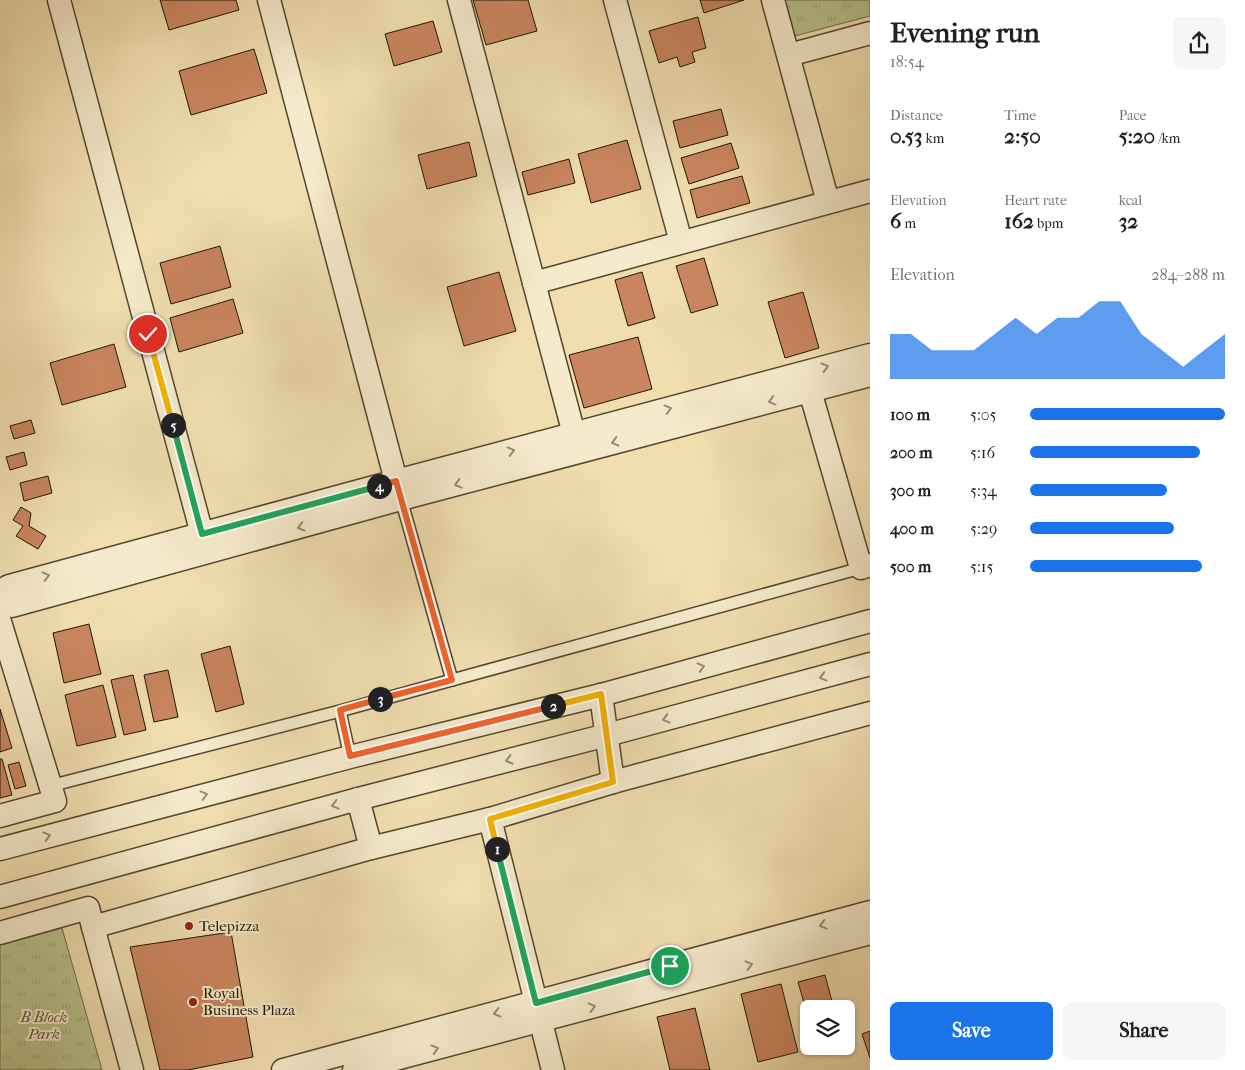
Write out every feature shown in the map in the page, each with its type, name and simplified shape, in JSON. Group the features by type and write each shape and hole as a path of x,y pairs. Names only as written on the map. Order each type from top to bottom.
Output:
{"street":[{"path":"59,0 202,534"},
{"path":"270,0 398,490"},
{"path":"459,0 574,434"},
{"path":"615,0 681,242"},
{"path":"774,0 828,202"},
{"path":"789,55 870,33"},
{"path":"534,282 870,191"},
{"path":"0,600 12,606 398,490 574,434 870,354"},
{"path":"0,591 9,586 202,534 398,490 870,375"},
{"path":"810,391 865,566"},
{"path":"0,849 350,756 601,694 870,621"},
{"path":"0,622 53,793 0,816"},
{"path":"0,897 358,799 607,735 870,664"},
{"path":"601,694 613,782"},
{"path":"92,927 371,848 490,819 613,782 870,713"},
{"path":"358,799 371,848"},
{"path":"490,819 553,1070"},
{"path":"0,933 88,908 132,1070"},
{"path":"354,1070 538,1012 870,912"},
{"path":"283,1070 870,933"}],"lane":[{"path":"398,490 452,680"},
{"path":"53,793 340,710 865,566"},
{"path":"340,710 350,756"}],"green space":[{"path":"781,0 870,0 870,16 791,37"},
{"name":"B Block Park","path":"62,928 102,1070 0,1070 0,945"}],"building":[{"path":"160,0 236,0 239,10 169,30"},
{"path":"473,0 528,0 537,31 486,45"},
{"path":"700,0 744,0 704,13"},
{"path":"698,17 706,48 692,52 695,62 680,67 677,57 659,63 649,31"},
{"path":"433,21 442,52 394,66 385,34"},
{"path":"254,49 267,93 191,115 179,71"},
{"path":"721,109 728,135 680,148 673,121"},
{"path":"627,140 641,189 591,203 578,154"},
{"path":"469,142 477,176 427,189 418,155"},
{"path":"731,143 739,168 689,184 681,158"},
{"path":"569,159 575,183 528,195 522,172"},
{"path":"742,176 750,203 697,218 690,190"},
{"path":"220,246 231,287 171,304 160,263"},
{"path":"704,258 718,305 691,313 676,266"},
{"path":"499,272 516,331 464,346 447,287"},
{"path":"642,272 655,318 628,326 615,280"},
{"path":"803,292 819,348 785,358 768,302"},
{"path":"233,299 243,333 179,352 170,318"},
{"path":"638,337 652,389 584,408 569,355"},
{"path":"114,344 126,387 62,405 50,363"},
{"path":"31,420 35,433 14,439 10,426"},
{"path":"24,452 27,465 10,470 6,457"},
{"path":"48,476 52,493 24,501 20,483"},
{"path":"21,507 31,513 29,526 46,536 38,549 16,536 23,526 13,520"},
{"path":"89,624 101,674 64,683 53,633"},
{"path":"230,646 244,704 216,712 201,654"},
{"path":"168,670 178,717 154,722 144,675"},
{"path":"133,675 146,730 124,735 111,680"},
{"path":"103,685 116,737 77,746 65,695"},
{"path":"0,709 12,748 0,752"},
{"path":"0,759 2,759 12,795 0,798"},
{"path":"19,762 26,786 15,789 8,765"},
{"name":"Royal Business Plaza","path":"231,932 253,1057 188,1070 160,1070 130,947"},
{"path":"825,975 832,1000 803,1000 798,982"},
{"path":"781,984 798,1052 758,1062 741,994"},
{"path":"695,1008 710,1070 670,1070 657,1017"},
{"path":"870,1031 870,1058 862,1034"}],"place":[{"name":"Telepizza","path":"189,926"},
{"name":"Royal Business Plaza","path":"193,1002"}],"route":[{"path":"148,334 202,534 396,481 452,680 340,710 350,756 601,694 613,782 490,819 536,1003 670,966"}]}
